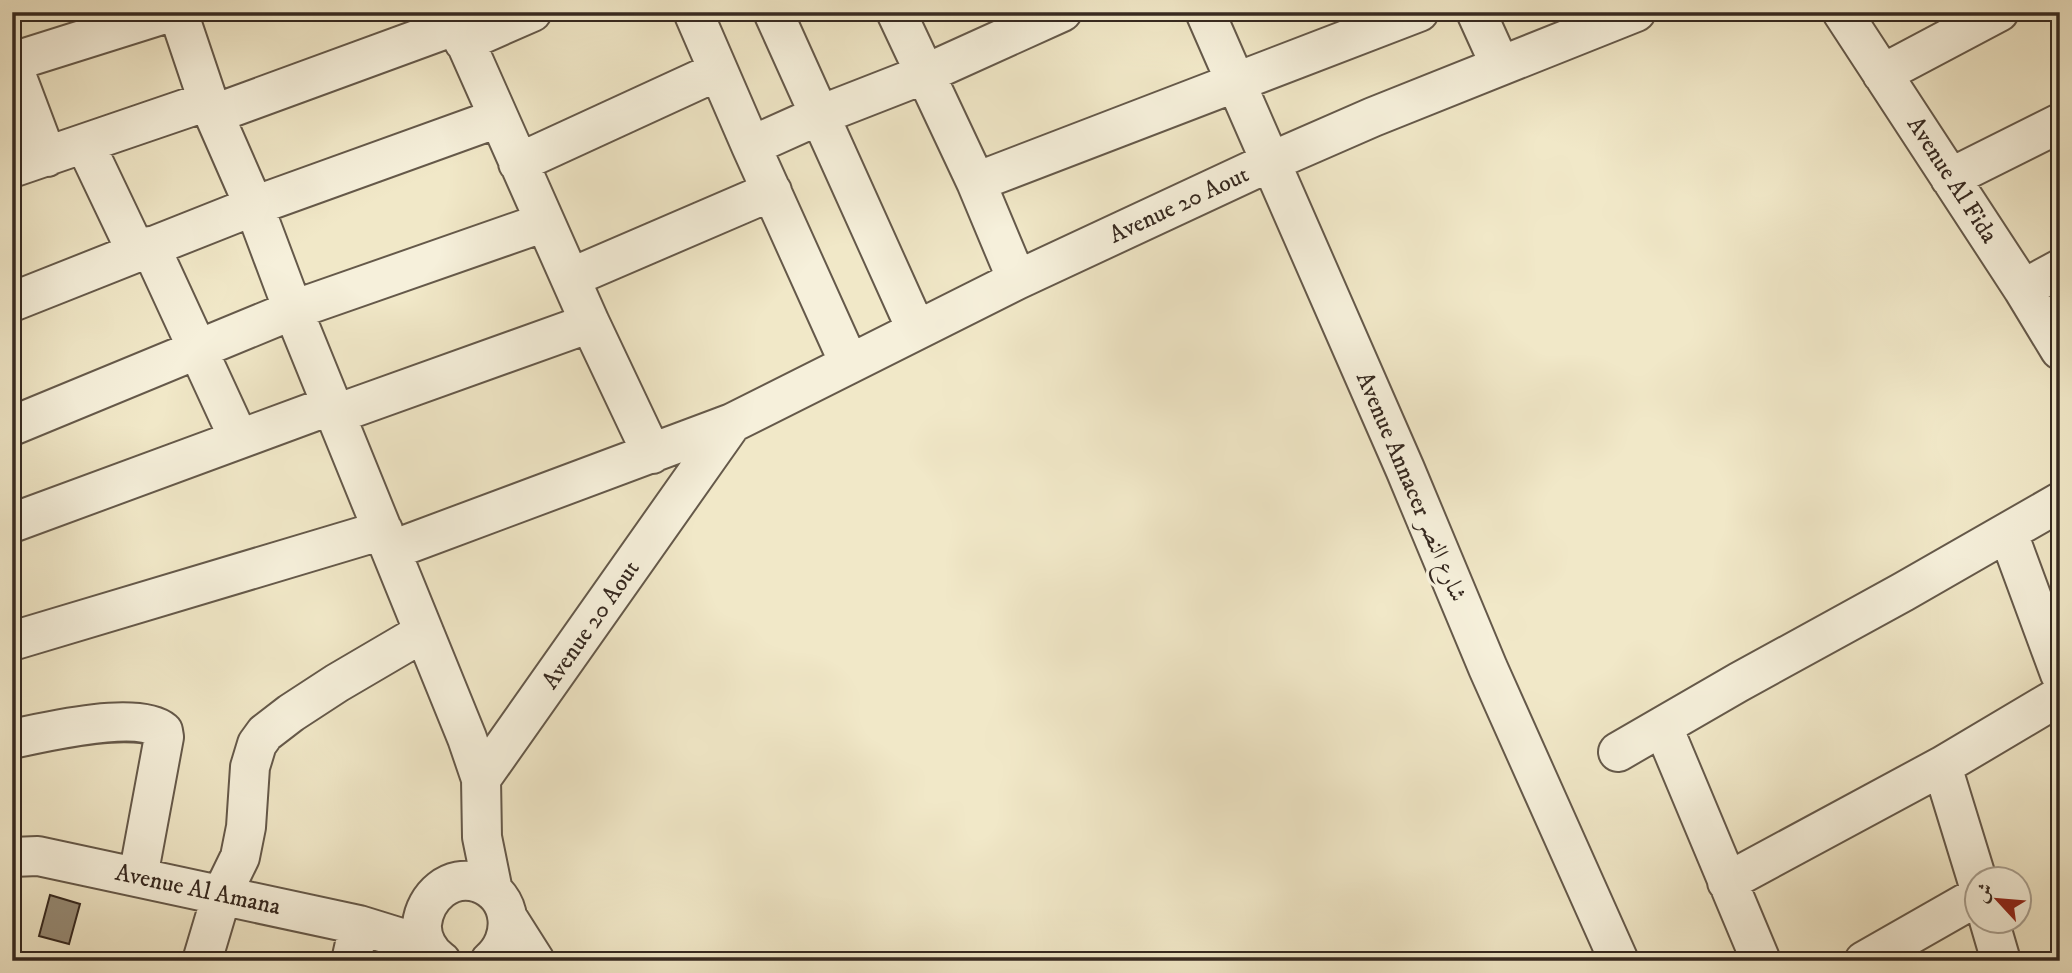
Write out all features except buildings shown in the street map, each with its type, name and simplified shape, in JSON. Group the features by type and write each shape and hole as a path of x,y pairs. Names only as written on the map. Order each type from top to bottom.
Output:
{"street":[{"path":"171,12 12,63 29,163 211,108 458,26 532,12"},
{"path":"178,12 211,108 254,206 481,779 482,837 508,938 499,953 490,961"},
{"path":"693,12 849,363"},
{"path":"772,12 916,330"},
{"path":"896,12 976,181 1017,280"},
{"path":"751,146 820,115 925,74 1062,12"},
{"name":"Avenue Annacer شارع النصر","path":"1205,12 1405,469 1488,668 1619,961"},
{"path":"976,181 1419,12"},
{"path":"1476,12 1500,65"},
{"name":"Avenue 20 Aout","path":"12,641 388,540 652,454 732,423 1017,280 1270,162 1373,117 1636,12"},
{"name":"Avenue Al Fida","path":"1842,12 2060,350"},
{"path":"1882,74 1998,12"},
{"path":"458,26 590,323 652,454"},
{"path":"518,163 718,71"},
{"path":"12,302 254,206 498,118"},
{"path":"1950,178 2060,122"},
{"path":"85,144 198,350 239,439"},
{"path":"570,278 772,191"},
{"path":"12,426 293,310 545,222"},
{"path":"2023,289 2060,269"},
{"path":"12,523 239,439 334,410 590,323"},
{"name":"Avenue 20 Aout","path":"481,779 732,423"},
{"path":"1618,752 2060,502"},
{"path":"2008,533 2060,674"},
{"path":"202,961 222,894 240,857 246,827 250,767 257,744 265,733 290,713 424,632"},
{"path":"1727,882 1942,766 2060,696"},
{"path":"12,739 80,726 134,722 152,724 163,731 138,877"},
{"path":"1663,727 1761,961"},
{"path":"1942,766 1972,864"},
{"path":"434,926 482,837"},
{"name":"Avenue Al Amana","path":"12,857 38,856 222,894 364,939 434,926 461,881 478,883 501,906"},
{"path":"1864,961 1964,904"},
{"path":"501,906 536,961"},
{"path":"1993,934 2001,961"}]}
